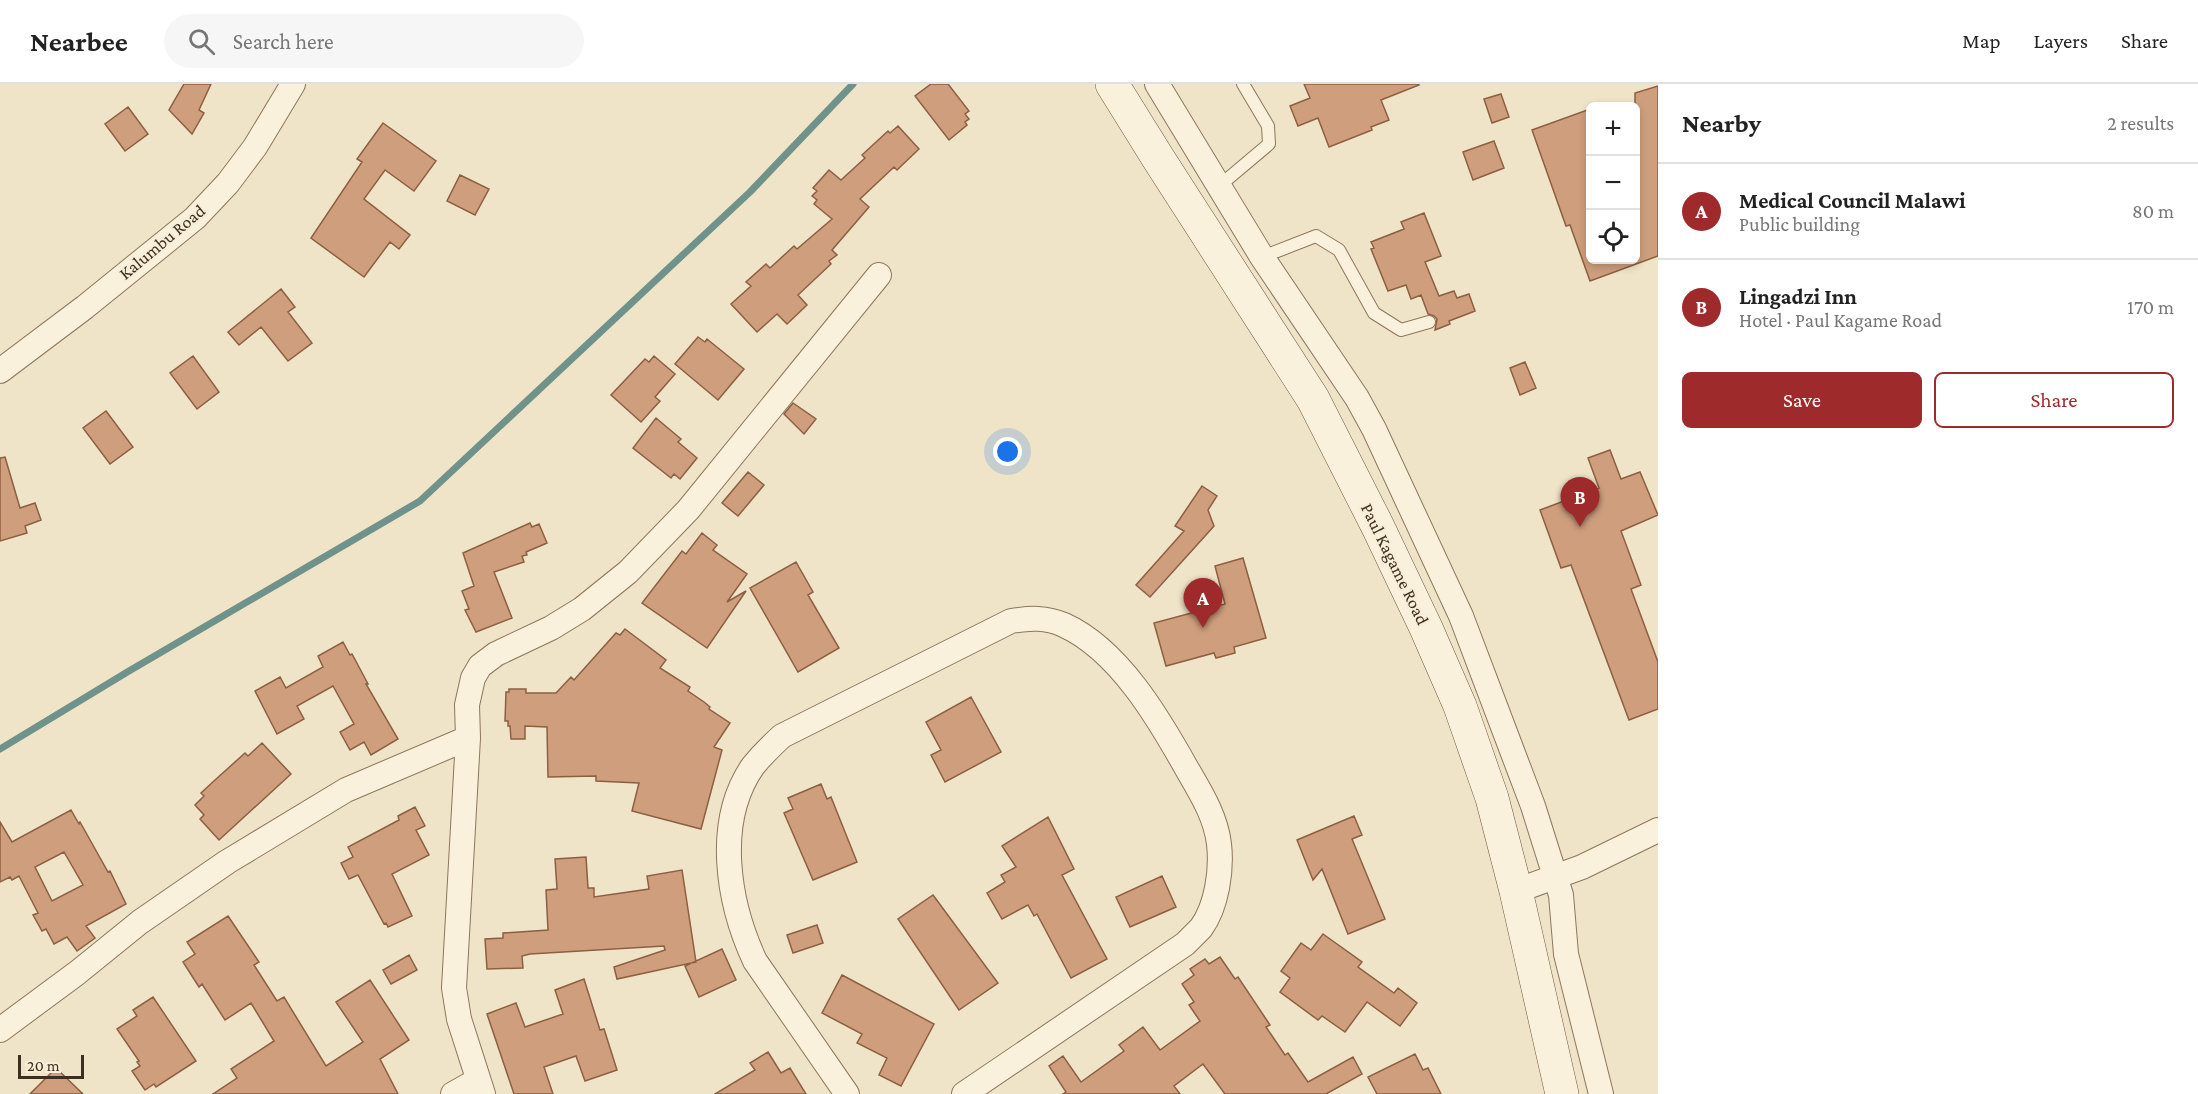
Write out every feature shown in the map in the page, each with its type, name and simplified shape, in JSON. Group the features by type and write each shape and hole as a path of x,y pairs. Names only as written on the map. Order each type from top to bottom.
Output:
{"street":[{"name":"Kalumbu Road","path":"0,371 195,218 228,183 255,147 293,84"},
{"name":"Paul Kagame Road","path":"1112,84 1313,399 1426,628 1460,706 1492,798 1516,891 1562,1094"},
{"path":"1157,84 1262,257 1357,398 1374,429 1461,616 1533,806 1561,895 1566,954 1601,1094"},
{"path":"453,1094 481,1087 459,1019 454,988 468,738 467,705 473,678 480,666 496,654 551,628 582,609 628,572 688,510 879,275"},
{"path":"847,1094 755,961 744,936 736,910 731,878 732,819 738,798 752,768 765,751 782,736 1011,621 1031,618 1049,619 1065,625 1094,645 1124,673 1161,723 1215,822 1219,844 1216,892 1211,910 1201,927 1185,944 964,1094"},
{"path":"0,1030 140,922 227,862 346,790 468,738"},
{"path":"1516,891 1582,867 1658,830"}],"lane":[{"path":"1218,187 1269,144 1269,126 1243,84"},
{"path":"1262,257 1316,236 1339,250 1374,313 1401,330 1429,322"}],"building":[{"path":"184,84 211,84 199,110 204,113 192,134 169,110"},
{"path":"931,84 948,84 969,111 965,114 969,119 965,122 967,125 949,140 915,96"},
{"path":"1304,84 1419,85 1381,100 1389,120 1371,127 1372,130 1329,147 1318,118 1298,126 1290,106 1310,98"},
{"path":"1658,86 1658,256 1640,263 1640,102 1635,102 1635,93"},
{"path":"1501,94 1509,117 1492,123 1484,99"},
{"path":"128,107 148,134 125,151 105,124"},
{"path":"1586,110 1586,264 1636,264 1590,281 1570,225 1566,226 1532,130"},
{"path":"383,123 436,161 414,191 385,170 364,199 410,235 399,249 390,242 364,277 311,238 362,162 357,159"},
{"path":"898,126 919,149 897,170 894,167 860,199 869,207 832,250 837,255 829,261 831,264 798,295 807,305 787,324 777,314 757,332 731,304 751,286 746,282 766,264 770,268 794,246 797,249 832,219 814,204 817,200 812,196 817,191 813,188 829,170 841,180 865,158 862,155 888,131 890,133"},
{"path":"1494,141 1504,168 1473,180 1463,152"},
{"path":"460,175 489,189 475,215 447,201"},
{"path":"1424,213 1441,256 1425,262 1439,296 1454,291 1457,298 1469,294 1475,311 1449,321 1450,324 1435,330 1437,319 1428,314 1421,295 1411,299 1406,285 1388,291 1371,249 1374,248 1371,242 1404,229 1401,222"},
{"path":"281,289 295,307 288,312 312,343 288,361 261,327 239,345 228,332"},
{"path":"698,337 705,342 707,339 744,369 718,400 675,364"},
{"path":"193,356 219,392 197,409 170,373"},
{"path":"654,356 675,374 655,397 660,401 641,422 611,395 645,359 649,362"},
{"path":"1525,362 1536,388 1520,395 1510,368"},
{"path":"793,403 816,419 804,434 784,414"},
{"path":"106,411 133,447 110,464 83,428"},
{"path":"656,418 681,439 678,442 697,458 680,479 674,474 671,478 633,448"},
{"path":"1610,450 1621,479 1640,472 1658,515 1621,531 1641,585 1631,589 1658,662 1658,709 1629,720 1571,565 1561,568 1540,510 1599,488 1588,458"},
{"path":"5,457 20,508 35,503 41,520 25,526 27,533 0,541 0,458"},
{"path":"748,472 764,485 738,516 722,503"},
{"path":"1202,486 1217,496 1208,510 1214,526 1150,597 1136,585 1184,531 1175,526"},
{"path":"530,523 532,527 539,524 547,543 526,552 527,555 522,556 524,562 494,572 512,618 476,632 465,610 469,609 462,591 474,586 463,553"},
{"path":"702,533 717,545 713,550 747,574 727,602 746,591 707,648 642,603 682,551 686,554"},
{"path":"1243,558 1266,638 1234,647 1235,653 1216,658 1214,653 1166,666 1154,623 1225,604 1215,566"},
{"path":"796,562 813,592 808,595 839,648 798,672 750,588"},
{"path":"625,629 666,660 660,668 690,687 688,691 730,723 714,747 722,750 701,829 632,811 639,783 596,781 596,776 548,777 547,727 525,726 525,739 511,739 510,726 508,726 508,721 505,721 506,692 509,692 509,689 526,689 526,693 556,693 571,677 574,680 616,633 620,635"},
{"path":"343,642 350,655 352,654 368,684 366,684 398,739 371,755 364,742 350,750 340,732 354,724 333,686 297,706 304,719 277,734 255,691 280,677 286,688 323,667 318,656"},
{"path":"971,697 1001,752 945,782 931,755 941,750 926,722"},
{"path":"262,743 291,774 219,840 200,819 204,815 195,805 204,796 201,793 215,780 245,753 248,756"},
{"path":"821,784 827,799 831,797 857,862 813,880 784,813 793,809 788,798"},
{"path":"415,807 425,826 416,830 429,855 392,874 412,916 388,927 386,923 384,924 358,875 349,879 341,863 353,857 348,847 399,820 398,816"},
{"path":"71,810 108,872 110,871 126,904 86,926 95,938 77,951 67,937 54,944 46,929 42,931 33,915 38,913 19,876 0,882 0,822 12,842","holes":["64,852 83,885 52,901 35,867"]},
{"path":"1354,816 1362,835 1352,839 1385,919 1348,934 1322,869 1313,880 1297,840"},
{"path":"1048,817 1074,869 1062,875 1107,959 1071,978 1037,914 1034,916 1028,905 1002,919 987,893 1005,882 1001,875 1016,867 1002,846"},
{"path":"586,857 588,888 594,888 594,897 649,889 647,876 682,870 696,962 617,979 614,967 665,950 664,946 530,954 522,956 523,968 487,969 485,939 503,938 503,933 548,930 546,890 557,889 555,859"},
{"path":"1162,876 1176,907 1130,927 1116,897"},
{"path":"933,895 998,983 959,1010 898,919"},
{"path":"228,916 259,962 254,965 277,1001 284,997 326,1066 363,1042 336,1002 370,980 409,1040 380,1059 398,1094 213,1094 237,1078 231,1069 274,1041 251,1003 225,1020 202,984 199,987 183,962 195,954 187,942"},
{"path":"817,925 823,943 793,953 787,935"},
{"path":"1323,934 1362,962 1358,967 1394,993 1398,988 1417,1003 1400,1026 1367,1002 1345,1032 1322,1016 1318,1020 1280,992 1290,978 1281,971 1301,943 1311,950"},
{"path":"722,949 736,980 699,997 685,966"},
{"path":"409,955 417,970 391,984 383,970"},
{"path":"1220,957 1235,979 1238,977 1270,1025 1266,1027 1285,1055 1288,1053 1308,1082 1353,1057 1362,1074 1326,1094 1225,1094 1203,1064 1174,1086 1180,1094 1063,1094 1066,1092 1049,1066 1063,1056 1081,1082 1124,1051 1119,1045 1143,1027 1160,1050 1200,1021 1189,1005 1194,1002 1182,984 1194,975 1190,969 1205,959 1209,964"},
{"path":"842,975 934,1024 901,1086 879,1075 887,1058 857,1043 862,1034 822,1013"},
{"path":"584,979 600,1030 604,1029 617,1070 585,1081 576,1056 544,1067 553,1094 514,1094 487,1014 516,1003 525,1027 563,1014 555,990"},
{"path":"153,997 196,1061 156,1087 154,1084 145,1090 132,1071 140,1066 137,1062 139,1061 117,1029 137,1016 133,1010"},
{"path":"768,1052 781,1073 790,1068 806,1094 715,1094 755,1070 750,1063"},
{"path":"1415,1054 1423,1070 1428,1068 1441,1094 1377,1094 1368,1077"},
{"path":"56,1068 83,1094 30,1094"}],"waterway":[{"path":"0,749 420,501 750,192 853,84"}],"place":[{"name":"Lingadzi Inn","path":"1580,527"},
{"name":"Medical Council Malawi","path":"1203,628"}]}
